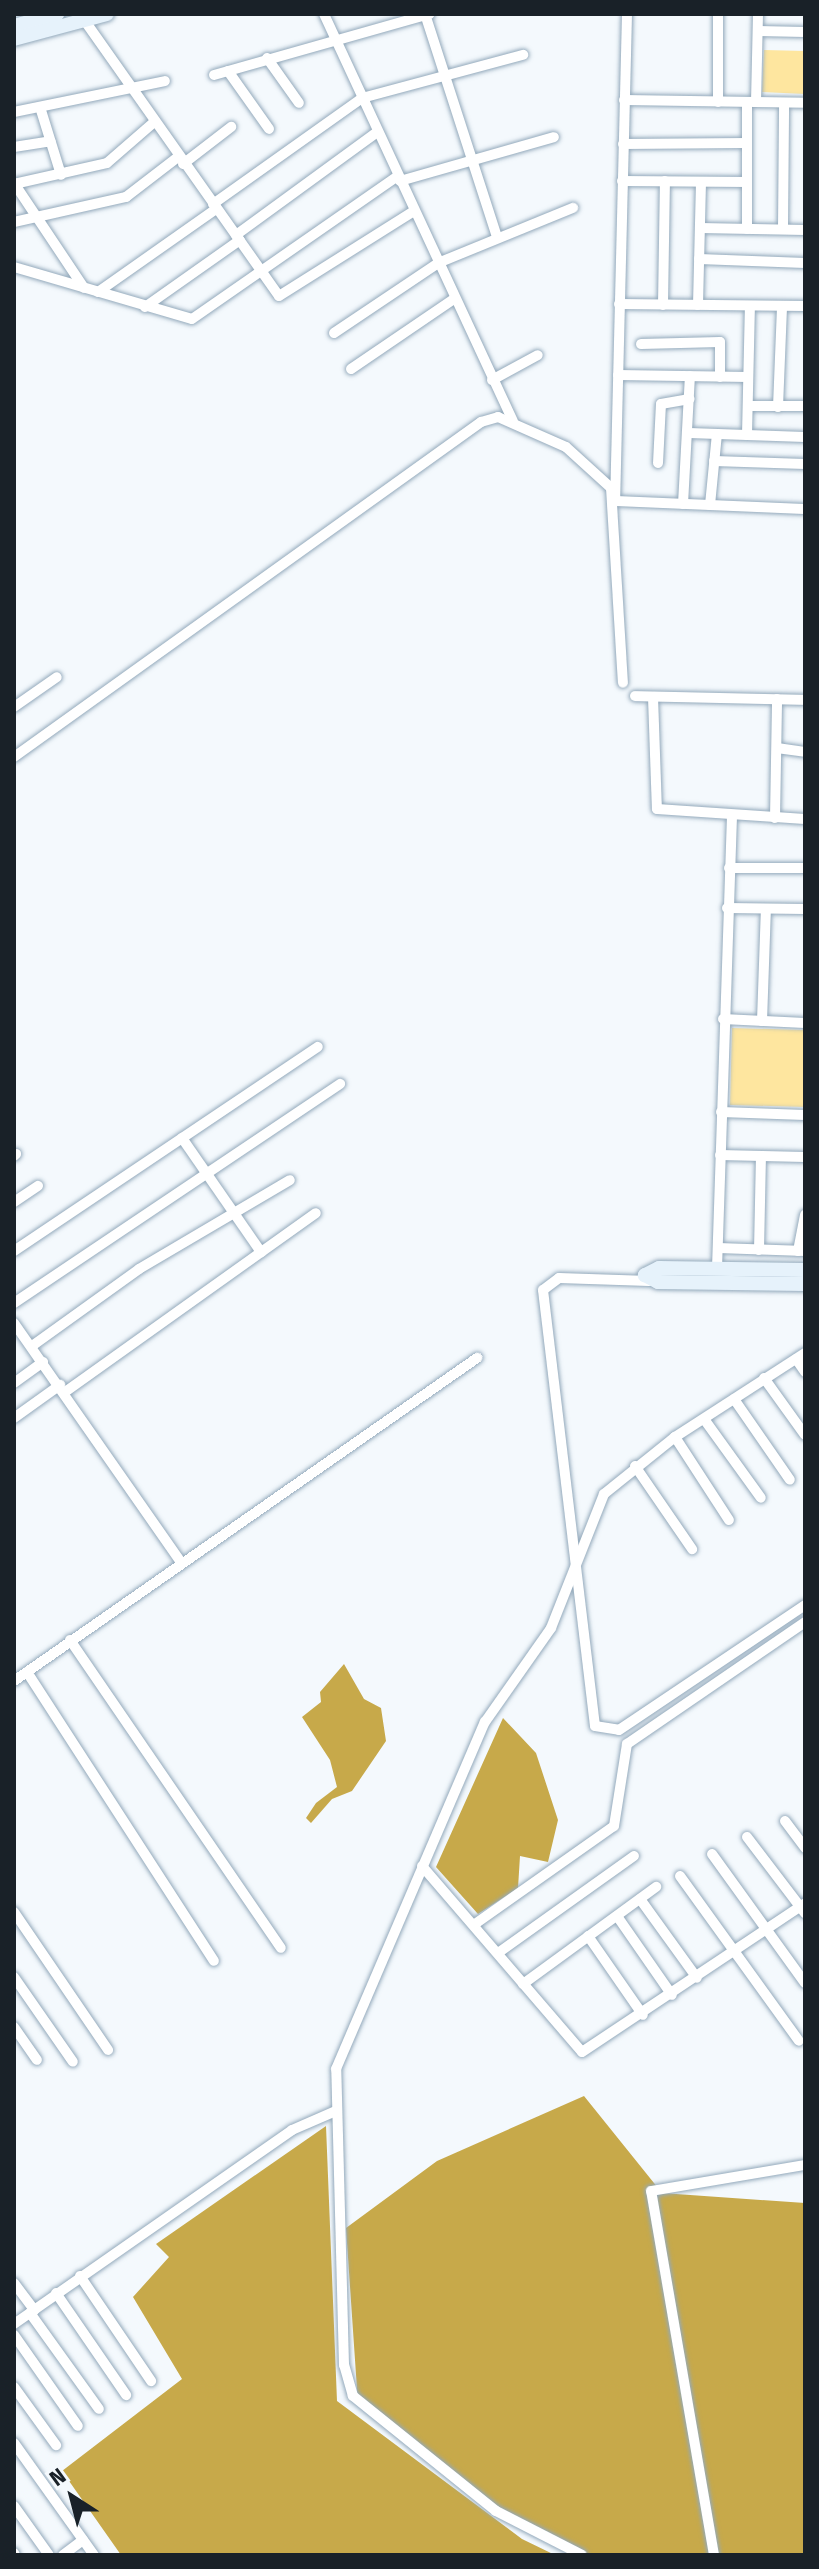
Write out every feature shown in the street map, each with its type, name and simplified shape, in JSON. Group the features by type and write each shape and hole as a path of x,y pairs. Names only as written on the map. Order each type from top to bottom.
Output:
{"street":[{"path":"14,26 57,14"},
{"path":"14,39 80,18 107,14"},
{"path":"324,14 513,421"},
{"path":"214,75 333,37 427,14 497,237"},
{"path":"623,683 615,501 627,14"},
{"path":"718,14 718,102"},
{"path":"747,229 746,143 758,14"},
{"path":"80,18 126,87 279,296 290,295 414,211"},
{"path":"758,31 805,32"},
{"path":"98,292 362,98 523,55"},
{"path":"267,58 299,103"},
{"path":"228,71 269,129"},
{"path":"14,112 165,81"},
{"path":"624,100 805,103"},
{"path":"783,229 784,103"},
{"path":"40,107 61,175"},
{"path":"84,288 14,183 107,163 153,123"},
{"path":"14,222 126,197 231,127"},
{"path":"145,307 377,132"},
{"path":"14,267 192,319 399,179 554,137"},
{"path":"14,147 51,141"},
{"path":"623,144 746,143"},
{"path":"622,181 747,182"},
{"path":"663,305 665,181"},
{"path":"698,305 701,182"},
{"path":"334,333 438,263 573,208"},
{"path":"700,228 805,230"},
{"path":"699,259 805,263"},
{"path":"351,369 454,299"},
{"path":"619,304 805,306"},
{"path":"747,435 750,306"},
{"path":"778,407 782,306"},
{"path":"641,344 720,342 720,377"},
{"path":"492,380 538,355"},
{"path":"618,375 748,377"},
{"path":"683,504 690,376"},
{"path":"658,463 661,404 690,399"},
{"path":"748,406 805,406"},
{"path":"14,757 481,422 513,421 584,459 615,501"},
{"path":"689,433 805,437"},
{"path":"710,505 717,434"},
{"path":"714,461 805,464"},
{"path":"615,501 805,509"},
{"path":"14,707 57,677"},
{"path":"635,696 805,700"},
{"path":"653,697 657,809 732,817 805,819"},
{"path":"775,818 777,699"},
{"path":"777,748 805,752"},
{"path":"717,1268 732,817"},
{"path":"729,868 805,868"},
{"path":"727,908 805,909"},
{"path":"762,1021 766,909"},
{"path":"723,1019 805,1023"},
{"path":"14,1251 318,1047"},
{"path":"14,1303 340,1084"},
{"path":"721,1112 805,1115"},
{"path":"182,1138 261,1252"},
{"path":"720,1155 805,1157"},
{"path":"759,1250 761,1156"},
{"path":"32,1346 139,1269 236,1217 290,1180"},
{"path":"14,1202 38,1186"},
{"path":"14,1418 63,1389 316,1213"},
{"path":"718,1248 802,1251 805,1215"},
{"path":"649,1281 649,1268 805,1270"},
{"path":"805,1284 559,1278 543,1290 574,1576 595,1726 609,1731 805,1605"},
{"path":"16,1330 32,1346 63,1389 181,1562"},
{"path":"582,2555 496,2511 353,2396 344,2365 336,2111 338,2058 485,1722 551,1628 574,1576 598,1504 635,1466 764,1378 800,1356 805,1372"},
{"path":"14,1681 477,1358"},
{"path":"14,1383 43,1362"},
{"path":"764,1378 805,1435"},
{"path":"734,1399 790,1480"},
{"path":"704,1419 761,1498"},
{"path":"675,1437 729,1520"},
{"path":"635,1466 692,1549"},
{"path":"475,1924 614,1826 627,1744 805,1622"},
{"path":"70,1640 281,1948"},
{"path":"27,1672 214,1961"},
{"path":"785,1821 805,1848"},
{"path":"422,1866 475,1924 576,2052 591,2050 766,1929 803,1907 747,1837"},
{"path":"712,1854 805,1983"},
{"path":"498,1953 634,1856"},
{"path":"680,1876 799,2041"},
{"path":"523,1984 656,1887"},
{"path":"640,1899 697,1978"},
{"path":"14,1912 108,2050"},
{"path":"617,1916 672,1995"},
{"path":"588,1936 643,2015"},
{"path":"14,1977 73,2062"},
{"path":"14,2027 37,2060"},
{"path":"14,2324 292,2130 336,2111"},
{"path":"714,2555 651,2191 805,2165"},
{"path":"80,2276 151,2381"},
{"path":"14,2283 99,2409"},
{"path":"56,2293 126,2395"},
{"path":"14,2335 78,2426"},
{"path":"14,2387 56,2445"},
{"path":"14,2443 94,2555"},
{"path":"14,2506 49,2555"},
{"path":"63,2555 83,2540"}],"shaded area":[{"path":"764,50 805,51 805,94 762,92"},
{"path":"732,1028 805,1030 805,1107 730,1105"},
{"path":"344,1664 364,1699 381,1708 386,1741 352,1791 332,1799 311,1823 306,1818 316,1803 337,1787 330,1760 302,1717 321,1702 320,1692"},
{"path":"503,1718 536,1753 558,1820 548,1862 520,1856 518,1888 478,1914 436,1867"},
{"path":"584,2096 662,2193 805,2203 805,2555 580,2555 524,2528 358,2404 346,2228 437,2161"},
{"path":"326,2126 337,2401 522,2539 555,2555 121,2555 62,2471 182,2379 133,2297 169,2257 156,2244"}]}
